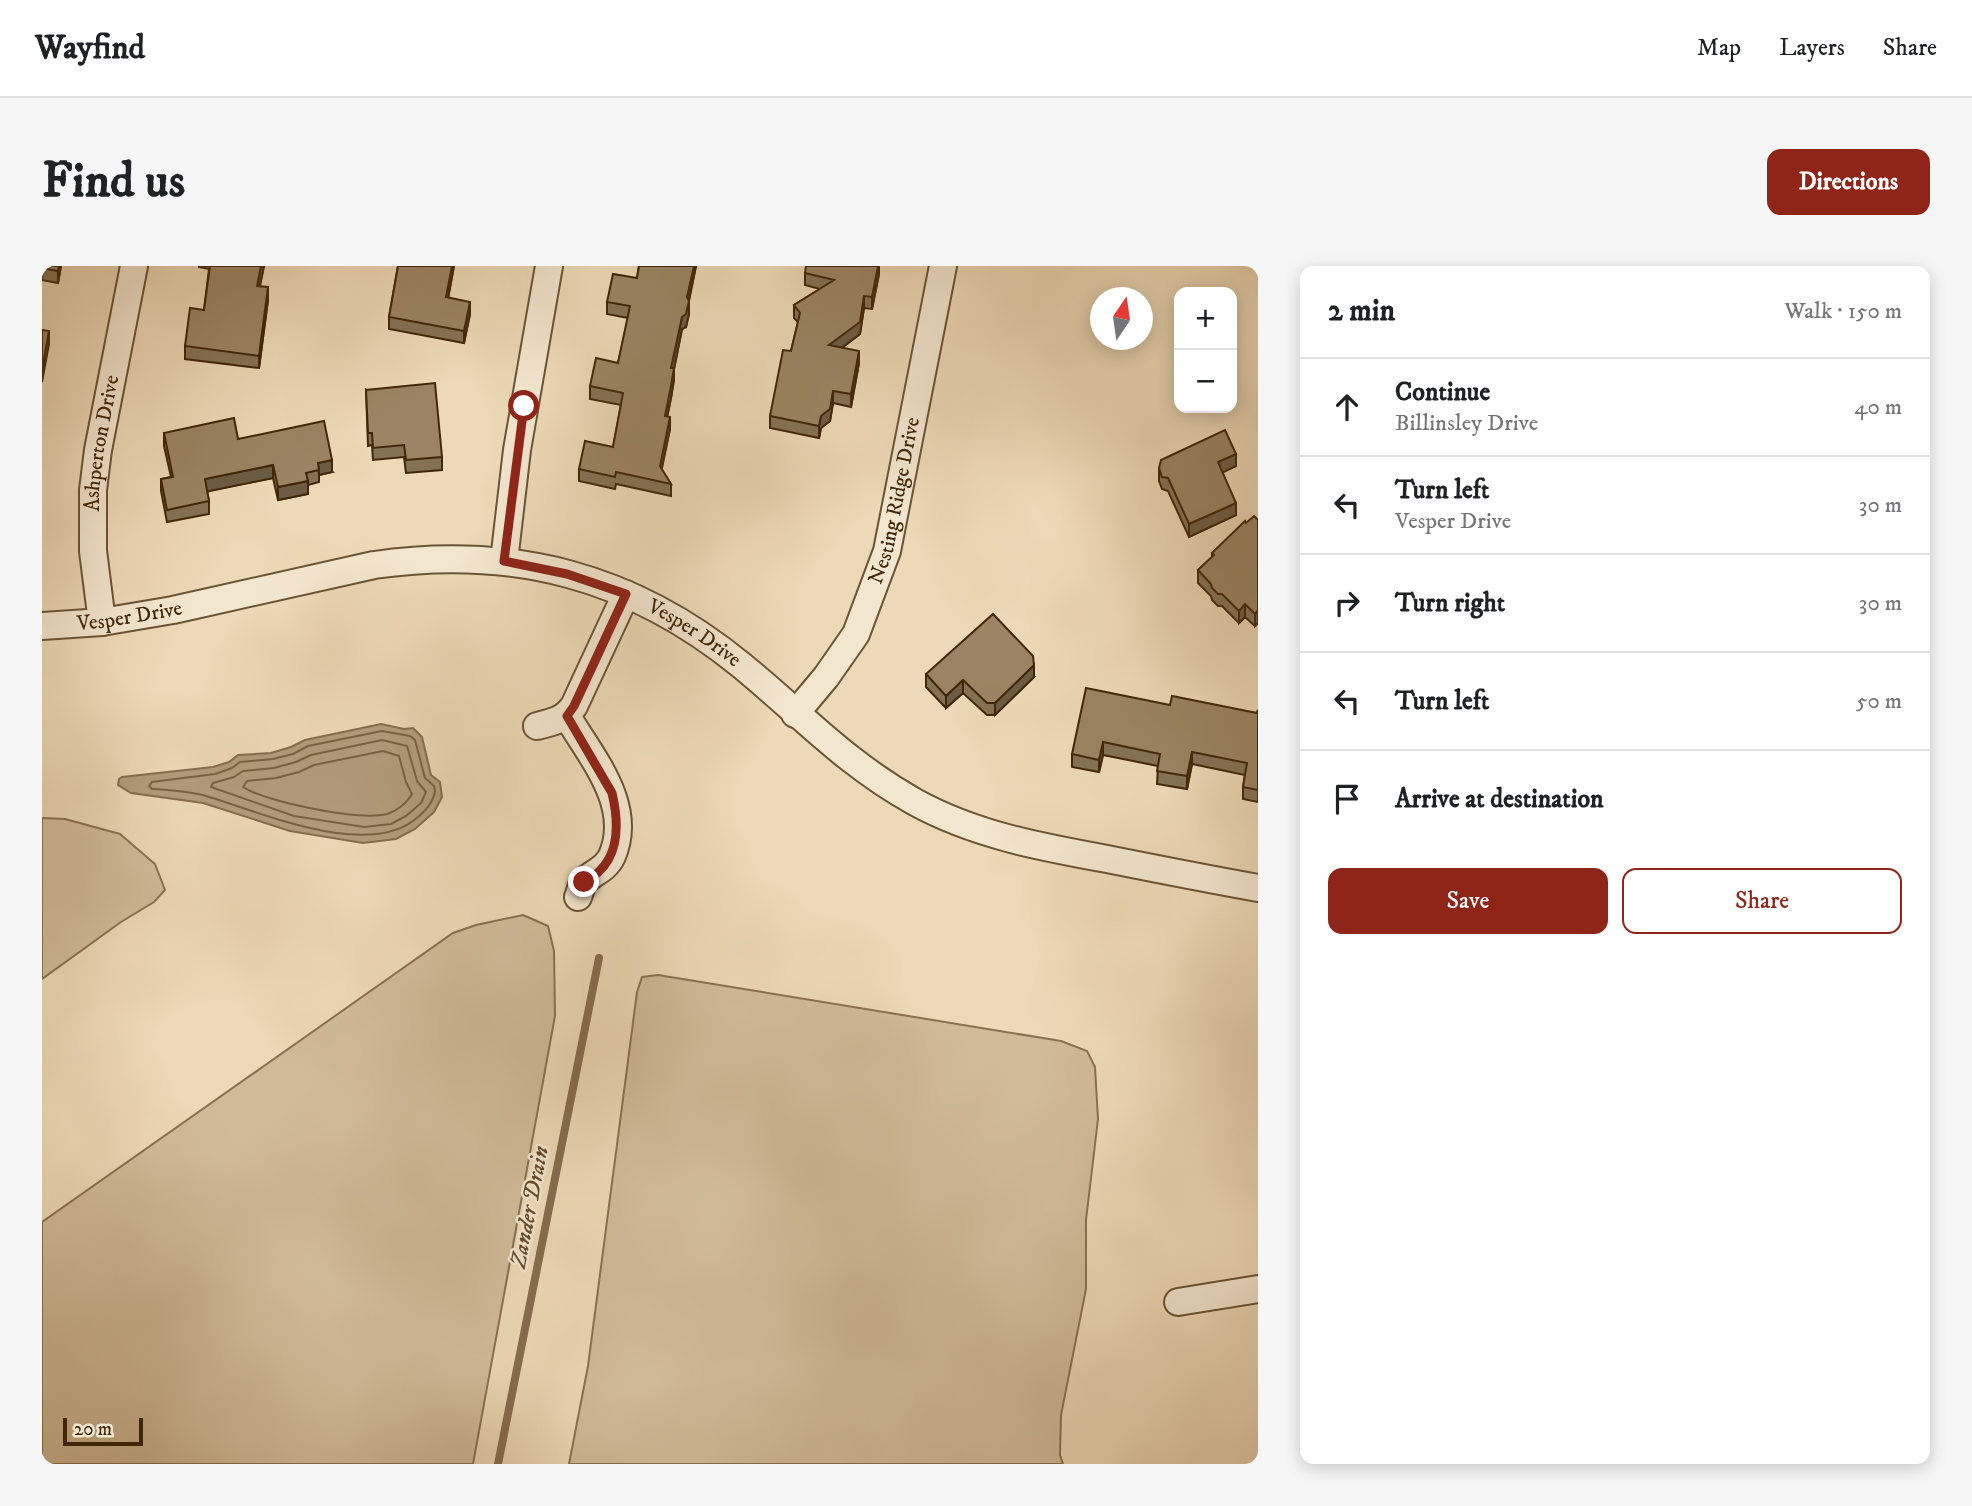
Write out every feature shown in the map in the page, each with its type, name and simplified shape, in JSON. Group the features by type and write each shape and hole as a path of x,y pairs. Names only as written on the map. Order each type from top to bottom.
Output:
{"street":[{"name":"Ashperton Drive","path":"103,622 93,551 93,489 98,450 134,266"},
{"path":"504,561 517,450 550,266"},
{"name":"Nesting Ridge Drive","path":"796,714 856,634 887,551 943,266"},
{"name":"Vesper Drive","path":"42,626 103,622 173,610 387,563 444,558 504,561 576,576 626,594 689,627 716,645 853,763 916,802 954,821 1037,846 1258,888"},
{"path":"537,726 558,721 567,716 574,706 626,594"},
{"path":"567,716 612,793 618,830 611,857 604,867 584,882 579,897"},
{"path":"1178,1302 1258,1289"}],"shaded area":[{"path":"42,818 65,819 120,834 155,864 165,890 154,902 121,922 42,979"},
{"path":"523,915 548,926 554,951 555,1016 473,1464 42,1464 42,1222 453,933"},
{"path":"658,975 1061,1041 1087,1051 1095,1067 1098,1119 1086,1220 1086,1289 1061,1415 1060,1455 1063,1464 569,1464 588,1366 637,992 642,977"}],"water":[{"path":"381,724 404,729 413,728 422,737 431,775 440,782 442,797 434,812 415,829 396,839 363,843 290,831 203,803 131,793 118,785 122,777 213,767 229,762 238,755 271,753 305,740"}],"building":[{"path":"42,266 59,266 58,271"},
{"path":"210,266 261,266 257,286 268,287 259,356 185,346 190,308 204,310"},
{"path":"398,266 452,266 446,297 470,302 464,331 389,317"},
{"path":"639,266 694,266 687,297 689,301 686,314 682,317 671,368 674,368 665,416 670,417 660,466 671,484 616,472 615,477 579,469 585,441 613,447 623,393 590,386 596,358 618,363 630,306 607,302 613,274 637,278"},
{"path":"806,266 878,266 872,297 864,296 860,322 829,345 859,351 851,394 833,391 830,409 821,416 819,426 770,416 783,350 791,351 800,313 794,305 834,280 805,273"},
{"path":"42,330 49,331 42,370"},
{"path":"435,383 442,457 406,460 404,445 373,448 372,433 368,433 366,390"},
{"path":"234,418 238,439 324,421 332,460 318,463 319,470 306,473 308,481 278,487 273,465 205,479 209,501 167,510 161,479 173,477 164,433"},
{"path":"1225,430 1236,454 1218,462 1236,503 1189,524 1168,478 1162,477 1159,468 1161,460"},
{"path":"1254,516 1258,520 1258,610 1255,614 1245,604 1239,611 1212,588 1198,570 1245,521 1246,523"},
{"path":"993,614 1033,656 1034,665 995,703 987,703 963,680 946,696 926,674"},
{"path":"1086,688 1170,705 1172,696 1257,713 1258,710 1258,790 1243,787 1247,763 1192,752 1187,776 1157,771 1160,754 1103,742 1099,760 1072,754"}],"waterway":[{"name":"Zander Drain","path":"498,1464 599,958"}],"route":[{"path":"524,406 504,561 595,581 626,594 567,716 612,793 618,830 611,857 604,867 584,882"}]}
